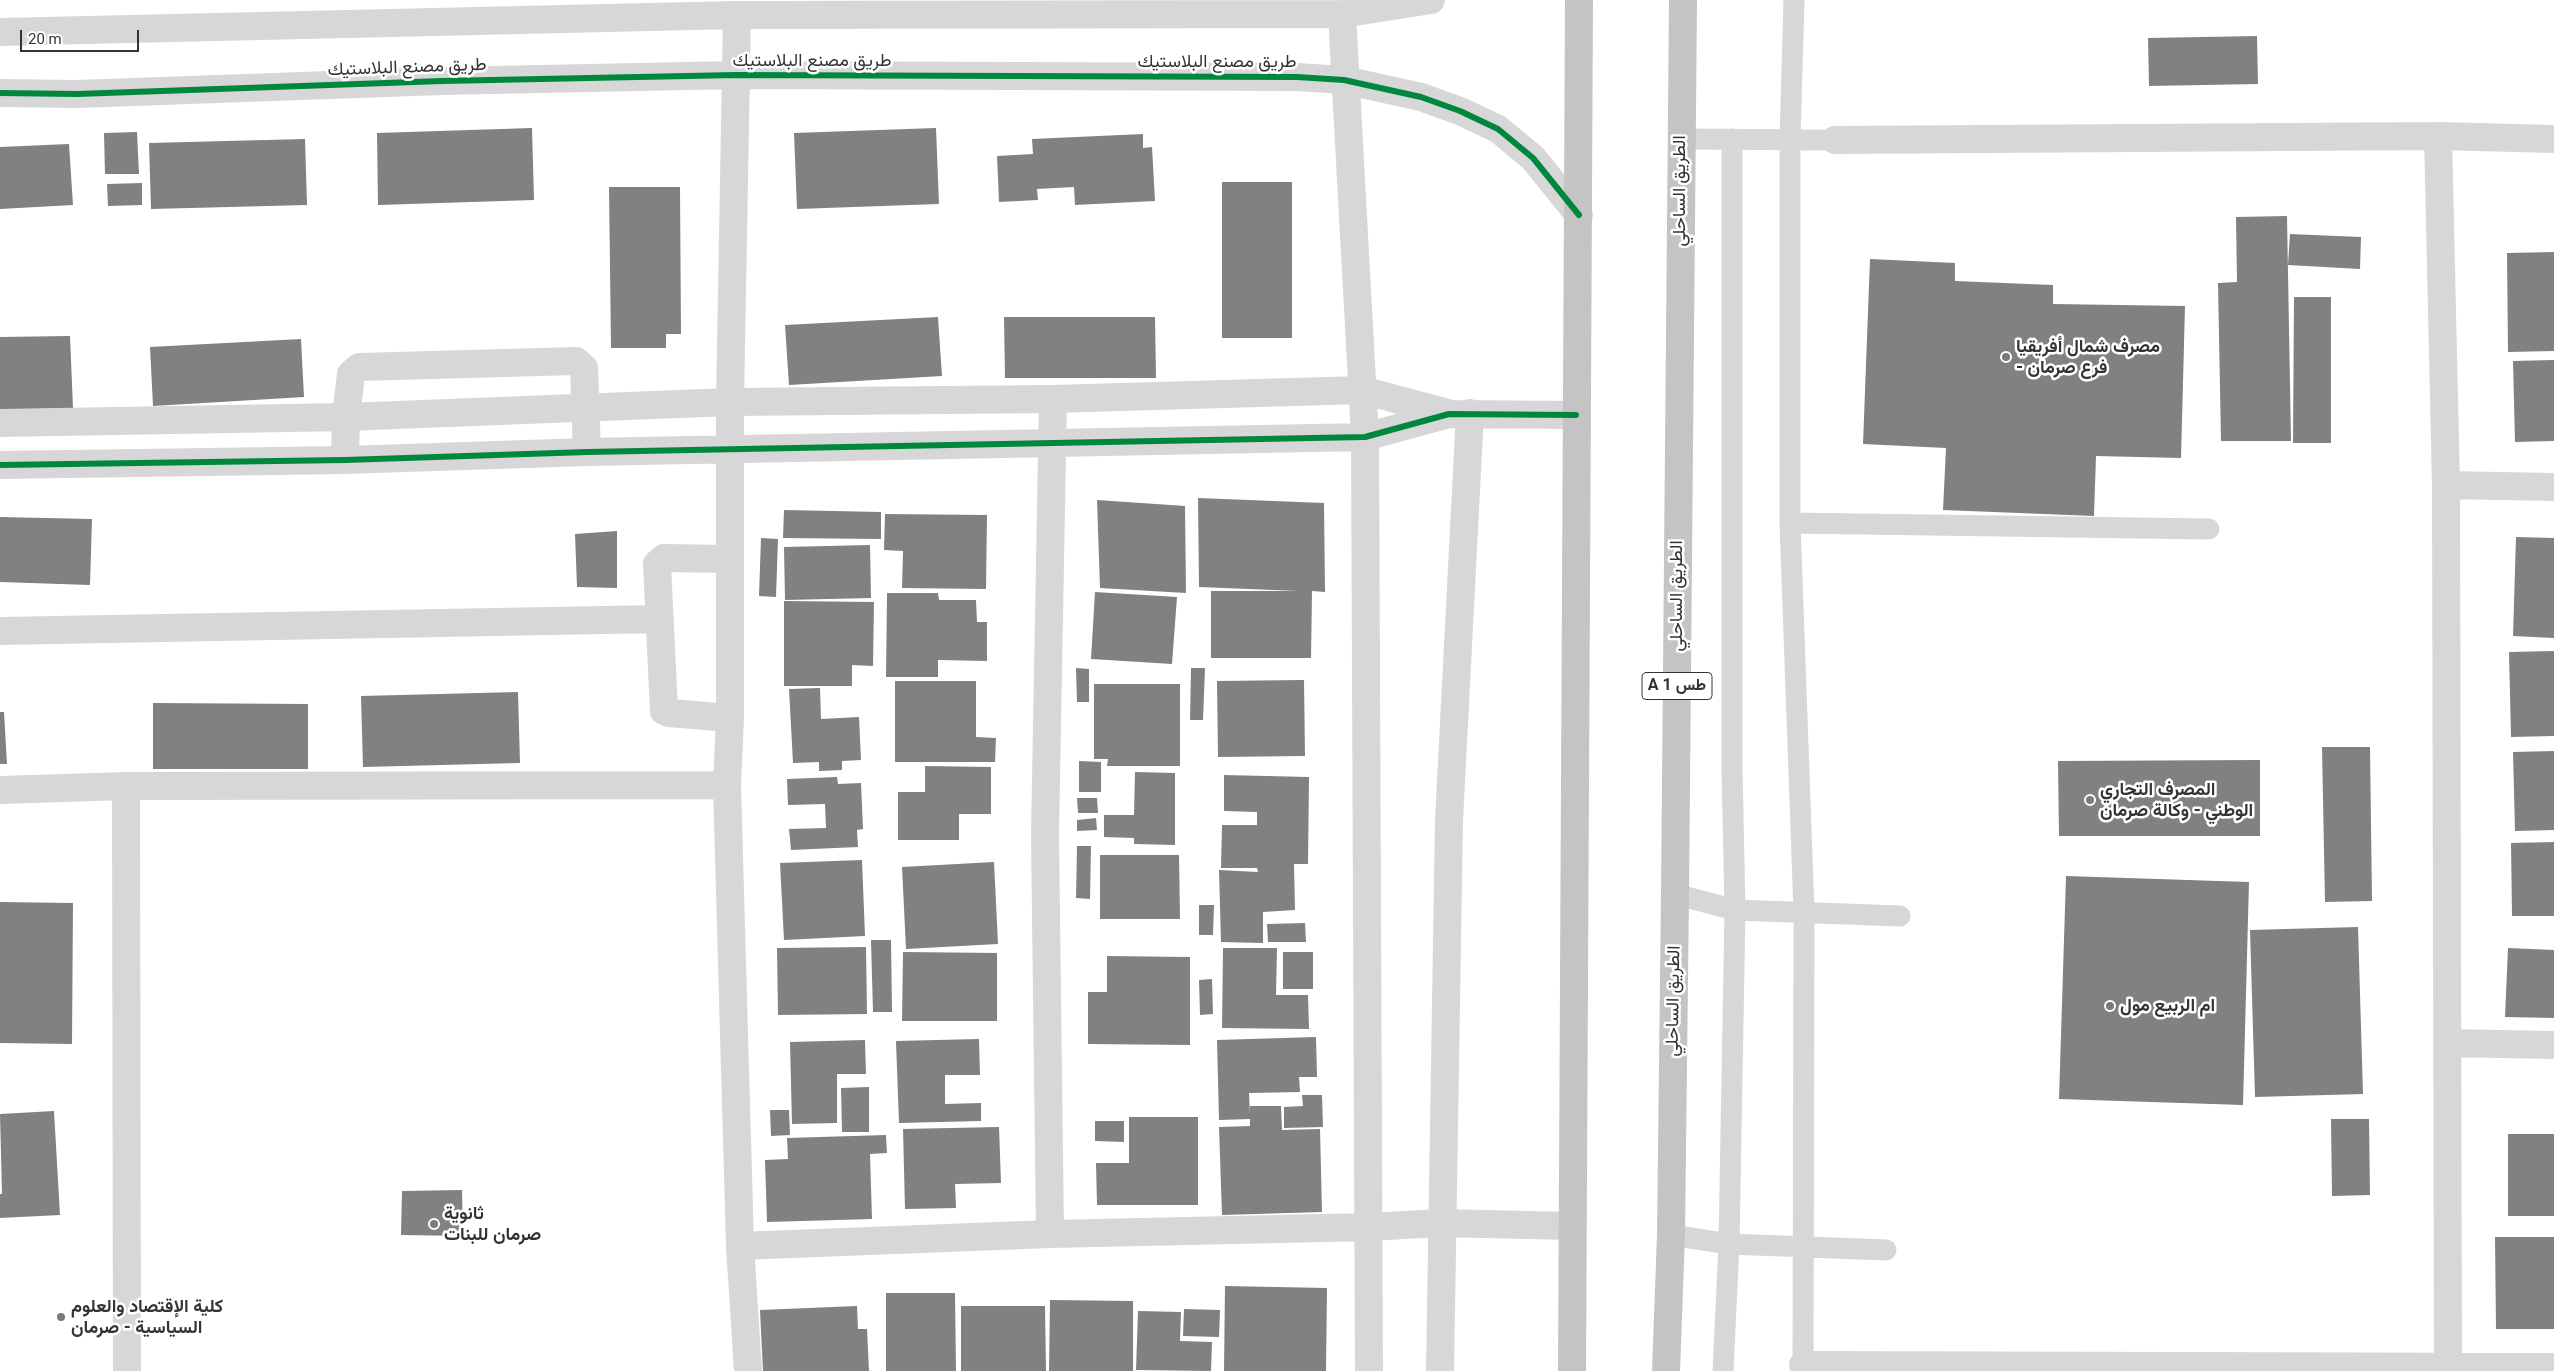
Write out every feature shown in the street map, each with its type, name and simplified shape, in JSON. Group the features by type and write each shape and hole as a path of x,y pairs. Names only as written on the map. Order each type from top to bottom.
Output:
{"highway":[{"path":"1572,1371 1571,1226 1579,0"},
{"name":"الطريق الساحلي","path":"1666,1371 1671,1235 1675,894 1682,0"}],"street":[{"path":"0,32 737,15 1342,14 1431,0"},
{"path":"1342,14 1344,80 1365,437 1369,1371"},
{"path":"737,15 730,402 730,718 727,785 740,1246 748,1371"},
{"name":"طريق مصنع البلاستيك","path":"0,93 77,94 432,82 736,75 1297,77 1344,80 1421,97 1460,111 1498,129 1533,158 1579,216"},
{"path":"2438,136 2446,485 2448,1369"},
{"path":"1835,140 2438,136 2554,139"},
{"path":"345,460 346,417 351,374 358,367 576,362 584,368 587,452"},
{"path":"0,422 346,417 585,406 730,402 1053,399 1362,390 1460,413 1576,415"},
{"path":"1050,1234 1045,835 1053,399"},
{"path":"0,465 345,460 587,452 1365,437 1460,413"},
{"path":"1440,1371 1440,1223 1460,413"},
{"path":"2446,485 2554,487"},
{"path":"730,559 664,558 659,560 657,564 664,711 730,718"},
{"path":"0,630 660,619"},
{"path":"0,790 126,786 727,785"},
{"path":"126,786 127,1371"},
{"path":"2448,1043 2554,1045"},
{"path":"740,1246 1050,1234 1369,1227 1440,1223 1571,1226"},
{"path":"1803,1368 2448,1369 2554,1367"}],"lane":[{"path":"1794,0 1790,140 1790,523 1804,912 1803,1368"},
{"path":"1680,139 1835,140"},
{"path":"1724,1371 1729,1244 1735,910 1732,768 1732,139"},
{"path":"1790,523 2209,529"},
{"path":"1675,894 1735,910 1900,916"},
{"path":"1671,1235 1729,1244 1886,1250"}],"building":[{"path":"2257,36 2258,84 2149,86 2148,38"},
{"path":"532,128 534,200 378,205 377,133"},
{"path":"936,128 939,204 797,209 794,133"},
{"path":"137,132 139,174 105,174 104,133"},
{"path":"1143,134 1143,148 1152,147 1155,201 1075,205 1074,187 1037,189 1038,200 999,202 997,156 1033,154 1032,139"},
{"path":"305,139 307,205 151,209 149,143"},
{"path":"69,144 73,205 0,209 0,147"},
{"path":"1222,182 1292,182 1292,338 1222,338"},
{"path":"142,183 142,205 108,206 107,184"},
{"path":"609,187 680,187 681,334 666,334 666,348 611,348"},
{"path":"2287,216 2291,441 2221,441 2218,283 2237,282 2236,217"},
{"path":"2290,234 2361,237 2360,269 2288,265"},
{"path":"2554,252 2554,351 2508,352 2507,253"},
{"path":"1870,259 1955,263 1955,281 2053,285 2053,304 2185,306 2181,458 2096,456 2094,516 1943,510 1946,448 1863,444"},
{"path":"2294,297 2331,297 2331,443 2293,443"},
{"path":"938,317 942,376 789,385 785,325"},
{"path":"1004,317 1155,317 1156,378 1005,378"},
{"path":"70,336 73,408 0,410 0,337"},
{"path":"301,339 304,397 153,406 150,347"},
{"path":"2554,360 2554,441 2515,442 2513,361"},
{"path":"1198,498 1324,503 1325,592 1312,591 1311,658 1211,658 1211,591 1298,591 1199,587"},
{"path":"1097,500 1185,506 1186,593 1100,588"},
{"path":"784,510 881,512 881,539 783,538"},
{"path":"885,514 987,515 986,589 902,588 903,551 884,550"},
{"path":"0,517 92,519 90,585 0,582"},
{"path":"617,531 617,588 577,587 575,534"},
{"path":"2516,537 2554,538 2554,638 2513,636"},
{"path":"761,538 778,539 776,597 759,596"},
{"path":"870,545 871,598 785,600 784,547"},
{"path":"1095,592 1177,597 1172,664 1091,659"},
{"path":"887,593 938,593 939,600 976,600 977,622 987,622 987,661 938,660 938,677 886,677"},
{"path":"784,601 874,602 873,666 852,665 852,686 784,686"},
{"path":"2554,651 2554,736 2511,737 2509,652"},
{"path":"1076,668 1089,669 1089,702 1077,702"},
{"path":"1191,668 1205,668 1203,720 1190,720"},
{"path":"1304,680 1305,756 1218,757 1217,681"},
{"path":"895,681 976,681 976,737 996,738 995,762 895,762"},
{"path":"1094,684 1180,684 1180,766 1107,766 1108,759 1094,759"},
{"path":"820,688 821,719 859,717 861,760 842,761 842,770 819,771 819,762 793,763 789,689"},
{"path":"518,692 520,763 363,767 361,696"},
{"path":"153,703 308,704 308,769 153,769"},
{"path":"0,712 4,712 7,764 0,764"},
{"path":"2322,747 2370,747 2372,901 2325,902"},
{"path":"2554,751 2554,830 2515,831 2513,752"},
{"path":"2260,760 2260,836 2059,836 2058,761"},
{"path":"1079,761 1101,762 1101,792 1079,792"},
{"path":"925,766 991,767 991,814 959,814 959,840 898,840 898,792 925,792"},
{"path":"1135,772 1175,773 1175,845 1134,844 1134,838 1104,837 1104,815 1134,815"},
{"path":"1224,775 1309,777 1308,864 1294,864 1295,910 1263,912 1263,943 1221,942 1219,870 1258,872 1257,868 1221,868 1222,825 1257,825 1257,812 1224,811"},
{"path":"837,777 838,784 861,783 863,829 857,830 858,847 791,850 789,829 826,828 825,804 788,805 787,779"},
{"path":"1077,798 1097,798 1098,813 1078,813"},
{"path":"1096,818 1097,830 1077,831 1077,820"},
{"path":"2554,842 2554,916 2512,916 2511,843"},
{"path":"1077,846 1091,846 1090,899 1076,898"},
{"path":"1100,855 1179,855 1180,919 1100,919"},
{"path":"862,860 865,936 784,940 780,863"},
{"path":"994,862 998,944 906,949 902,867"},
{"path":"2066,876 2249,882 2243,1105 2059,1099"},
{"path":"0,902 73,903 72,1044 0,1043"},
{"path":"1199,905 1214,905 1213,935 1199,935"},
{"path":"1305,923 1306,942 1268,942 1267,924"},
{"path":"2358,927 2363,1094 2255,1097 2250,930"},
{"path":"871,940 891,940 892,1012 873,1012"},
{"path":"866,947 867,1014 778,1015 777,948"},
{"path":"1223,948 1277,948 1276,995 1308,995 1309,1029 1222,1028"},
{"path":"2508,948 2554,950 2554,1018 2505,1017"},
{"path":"903,952 997,953 997,1021 902,1021"},
{"path":"1283,952 1313,952 1313,989 1283,989"},
{"path":"1107,956 1190,957 1190,1045 1088,1044 1088,992 1107,992"},
{"path":"1212,979 1213,1014 1200,1015 1199,980"},
{"path":"1316,1037 1317,1077 1299,1077 1300,1092 1249,1093 1250,1115 1250,1106 1281,1106 1282,1130 1320,1129 1322,1212 1222,1215 1219,1127 1250,1126 1250,1119 1219,1120 1217,1040"},
{"path":"979,1039 980,1075 945,1075 945,1104 981,1103 981,1121 899,1123 896,1041"},
{"path":"865,1040 866,1074 837,1074 837,1123 792,1124 790,1042"},
{"path":"869,1087 869,1132 842,1132 841,1088"},
{"path":"1302,1095 1322,1095 1323,1127 1284,1128 1284,1107 1303,1106"},
{"path":"770,1110 789,1110 790,1135 771,1136"},
{"path":"54,1111 60,1215 0,1218 0,1194 2,1194 0,1114"},
{"path":"1129,1117 1198,1117 1198,1205 1097,1205 1096,1163 1129,1163"},
{"path":"2331,1119 2369,1119 2370,1195 2332,1196"},
{"path":"1095,1121 1124,1121 1124,1142 1095,1141"},
{"path":"999,1127 1001,1183 955,1184 956,1208 905,1209 903,1129"},
{"path":"2508,1134 2554,1134 2554,1216 2508,1216"},
{"path":"886,1135 887,1153 870,1154 872,1219 767,1222 765,1160 788,1159 787,1138"},
{"path":"462,1190 463,1236 401,1235 402,1191"},
{"path":"2495,1237 2554,1237 2554,1329 2496,1329"},
{"path":"1225,1286 1327,1288 1326,1371 1224,1371"},
{"path":"886,1293 955,1293 956,1371 886,1371"},
{"path":"1050,1300 1133,1301 1133,1371 1049,1371"},
{"path":"857,1306 858,1329 867,1329 869,1371 763,1371 760,1310"},
{"path":"961,1306 1045,1306 1046,1371 961,1371"},
{"path":"1184,1309 1220,1310 1219,1337 1183,1336"},
{"path":"1138,1311 1181,1312 1180,1341 1212,1342 1211,1371 1136,1370"}],"cycle path":[{"path":"0,93 77,94 442,81 736,75 1297,77 1344,80 1421,97 1460,111 1498,129 1533,158 1579,215"},
{"path":"0,465 345,460 587,452 1365,437 1449,414 1576,415"}],"place":[{"name":"مصرف شمال أفريقيا - فرع صرمان","path":"2006,357"},
{"name":"المصرف التجاري الوطني - وكالة صرمان","path":"2090,800"},
{"name":"ام الربيع مول","path":"2110,1006"},
{"name":"ثانوية صرمان للبنات","path":"434,1224"},
{"name":"كلية الإقتصاد والعلوم السياسية - صرمان","path":"61,1317"}]}
